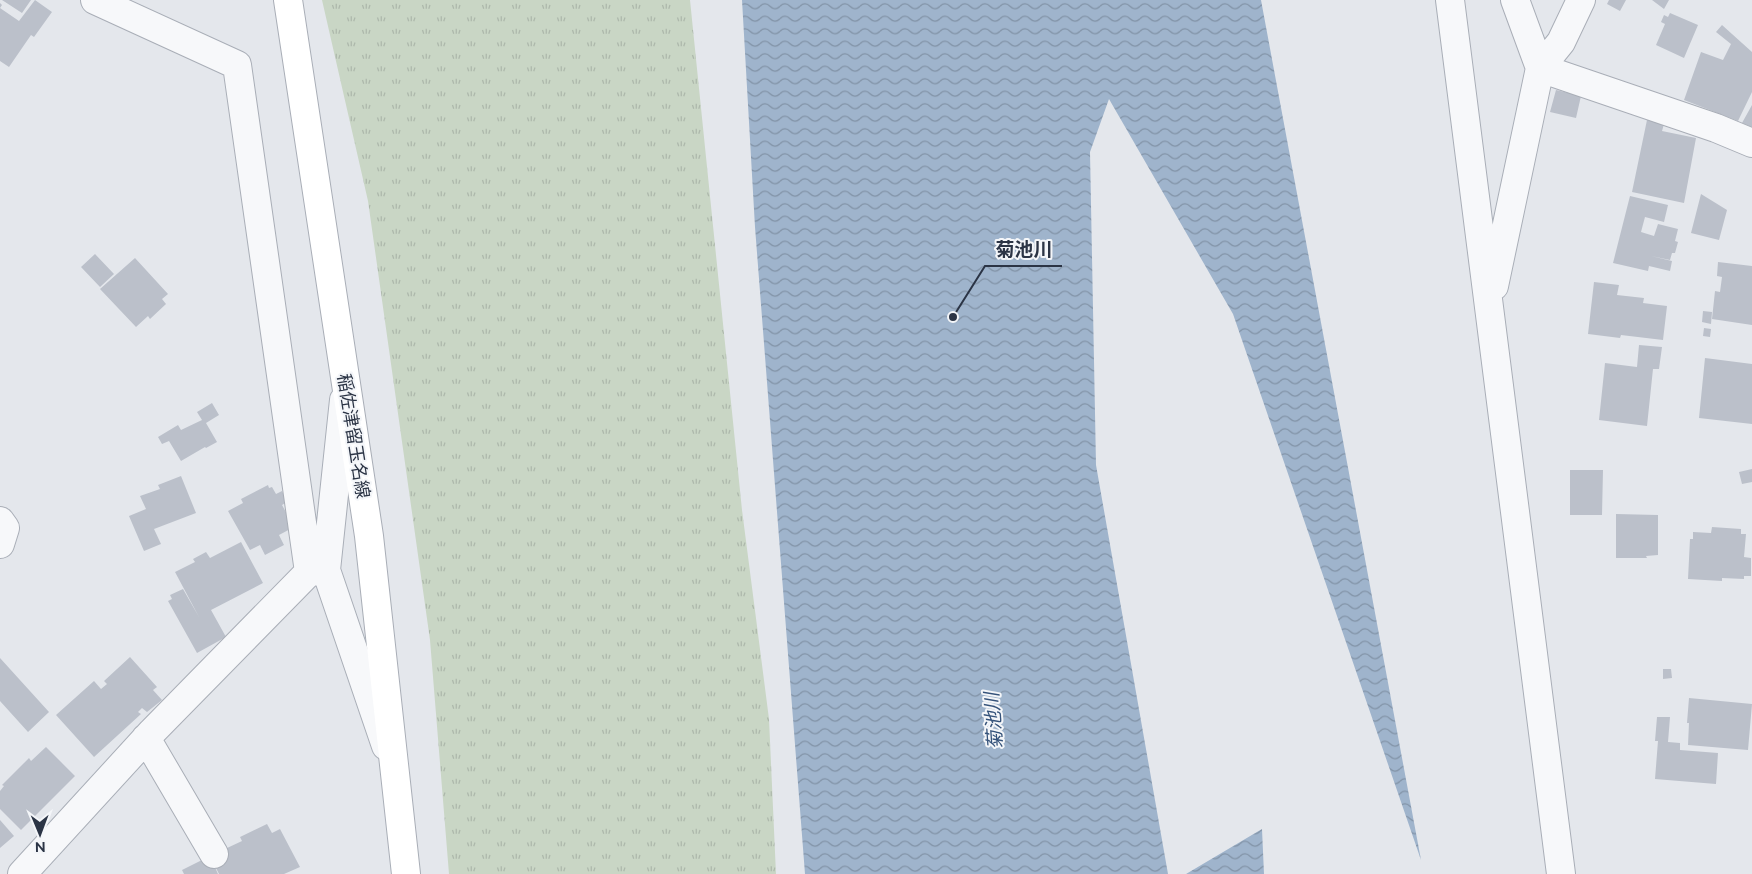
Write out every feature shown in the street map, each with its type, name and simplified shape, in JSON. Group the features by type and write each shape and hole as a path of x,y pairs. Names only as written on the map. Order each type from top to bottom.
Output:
{"main road":[{"name":"稲佐津留玉名線","path":"288,0 369,536 406,874"}],"street":[{"path":"95,0 237,65 318,571 395,771"},
{"path":"1450,0 1561,874"},
{"path":"1515,0 1540,68"},
{"path":"1490,307 1540,68 1561,42 1581,0"},
{"path":"1540,68 1716,128 1752,144"},
{"path":"22,874 146,738 318,571 346,381"},
{"path":"0,521 5,528 0,544"},
{"path":"146,738 214,854"}],"green space":[{"path":"322,0 690,0 742,510 769,719 776,874 449,874 430,640 368,201"}],"water":[{"path":"742,0 1261,0 1421,860 1233,314 1109,99 1090,152 1096,465 1168,874 805,874 755,227"},
{"path":"1262,829 1264,874 1186,874"}],"building":[{"path":"2,0 31,0 22,13"},
{"path":"35,0 52,12 34,37 31,35 9,67 0,61 0,8 19,21"},
{"path":"1609,0 1626,0 1620,11 1607,4"},
{"path":"1652,0 1669,0 1664,9"},
{"path":"1670,13 1698,25 1684,58 1656,45 1665,24 1661,22 1664,15 1668,17"},
{"path":"1722,25 1752,52 1752,92 1738,121 1684,100 1701,52 1723,60 1731,44 1716,32"},
{"path":"1556,90 1581,96 1576,118 1550,112"},
{"path":"1752,105 1752,127 1742,123"},
{"path":"1647,120 1664,124 1662,131 1696,138 1684,203 1632,192"},
{"path":"1701,194 1727,210 1719,240 1691,233"},
{"path":"1630,196 1668,205 1664,222 1645,217 1641,232 1654,236 1658,224 1678,229 1675,241 1678,242 1675,253 1672,253 1670,260 1651,256 1672,261 1670,271 1649,266 1648,271 1613,263"},
{"path":"95,254 114,274 100,287 81,267"},
{"path":"135,258 168,294 162,299 166,304 150,319 148,316 136,327 100,289"},
{"path":"1718,262 1752,266 1752,325 1712,319 1715,291 1720,292 1722,277 1717,276"},
{"path":"1594,282 1619,285 1617,295 1644,298 1643,303 1667,306 1663,340 1621,335 1620,338 1588,334"},
{"path":"1703,311 1712,312 1711,324 1702,322"},
{"path":"1704,328 1711,329 1710,337 1703,336"},
{"path":"1639,345 1662,347 1659,369 1653,369 1647,426 1599,420 1605,363 1637,367"},
{"path":"1705,358 1752,364 1752,424 1699,418"},
{"path":"212,403 219,415 206,423 217,442 181,461 169,441 162,444 158,437 178,425 181,430 202,420 197,412"},
{"path":"1752,469 1752,482 1742,484 1739,472"},
{"path":"1570,470 1603,470 1602,515 1570,515"},
{"path":"181,476 196,513 154,529 161,544 144,551 129,516 146,509 140,496 160,489 158,485"},
{"path":"268,485 269,488 272,487 276,494 282,491 287,502 282,505 294,527 279,535 284,545 265,555 260,545 250,550 228,511 243,503 241,499"},
{"path":"1616,514 1658,515 1658,555 1646,556 1647,558 1616,558"},
{"path":"1712,527 1741,529 1741,534 1746,534 1744,557 1751,558 1751,576 1744,576 1744,579 1722,578 1722,581 1688,579 1690,539 1693,539 1693,532 1711,533"},
{"path":"241,542 263,583 211,610 226,637 197,653 168,601 172,599 170,595 183,589 199,617 175,572 195,562 193,559 206,552 210,558"},
{"path":"130,657 157,687 153,690 162,700 147,712 142,708 138,712 141,714 94,757 56,715 94,681 101,689 107,684 104,681"},
{"path":"0,658 49,712 28,732 0,701"},
{"path":"1663,669 1671,669 1672,678 1663,679"},
{"path":"1689,698 1752,704 1748,750 1688,745"},
{"path":"1657,717 1670,717 1668,742 1680,743 1680,750 1718,753 1716,784 1655,779 1658,741 1655,741"},
{"path":"46,747 75,776 21,830 0,809 0,791 4,786 2,785 29,758 31,761"},
{"path":"0,820 14,836 0,848"},
{"path":"267,824 272,833 280,829 300,867 284,874 219,874 210,856 242,841 240,837"},
{"path":"210,856 218,874 184,874 182,870"}],"place":[{"name":"菊池川","path":"953,317"}]}
